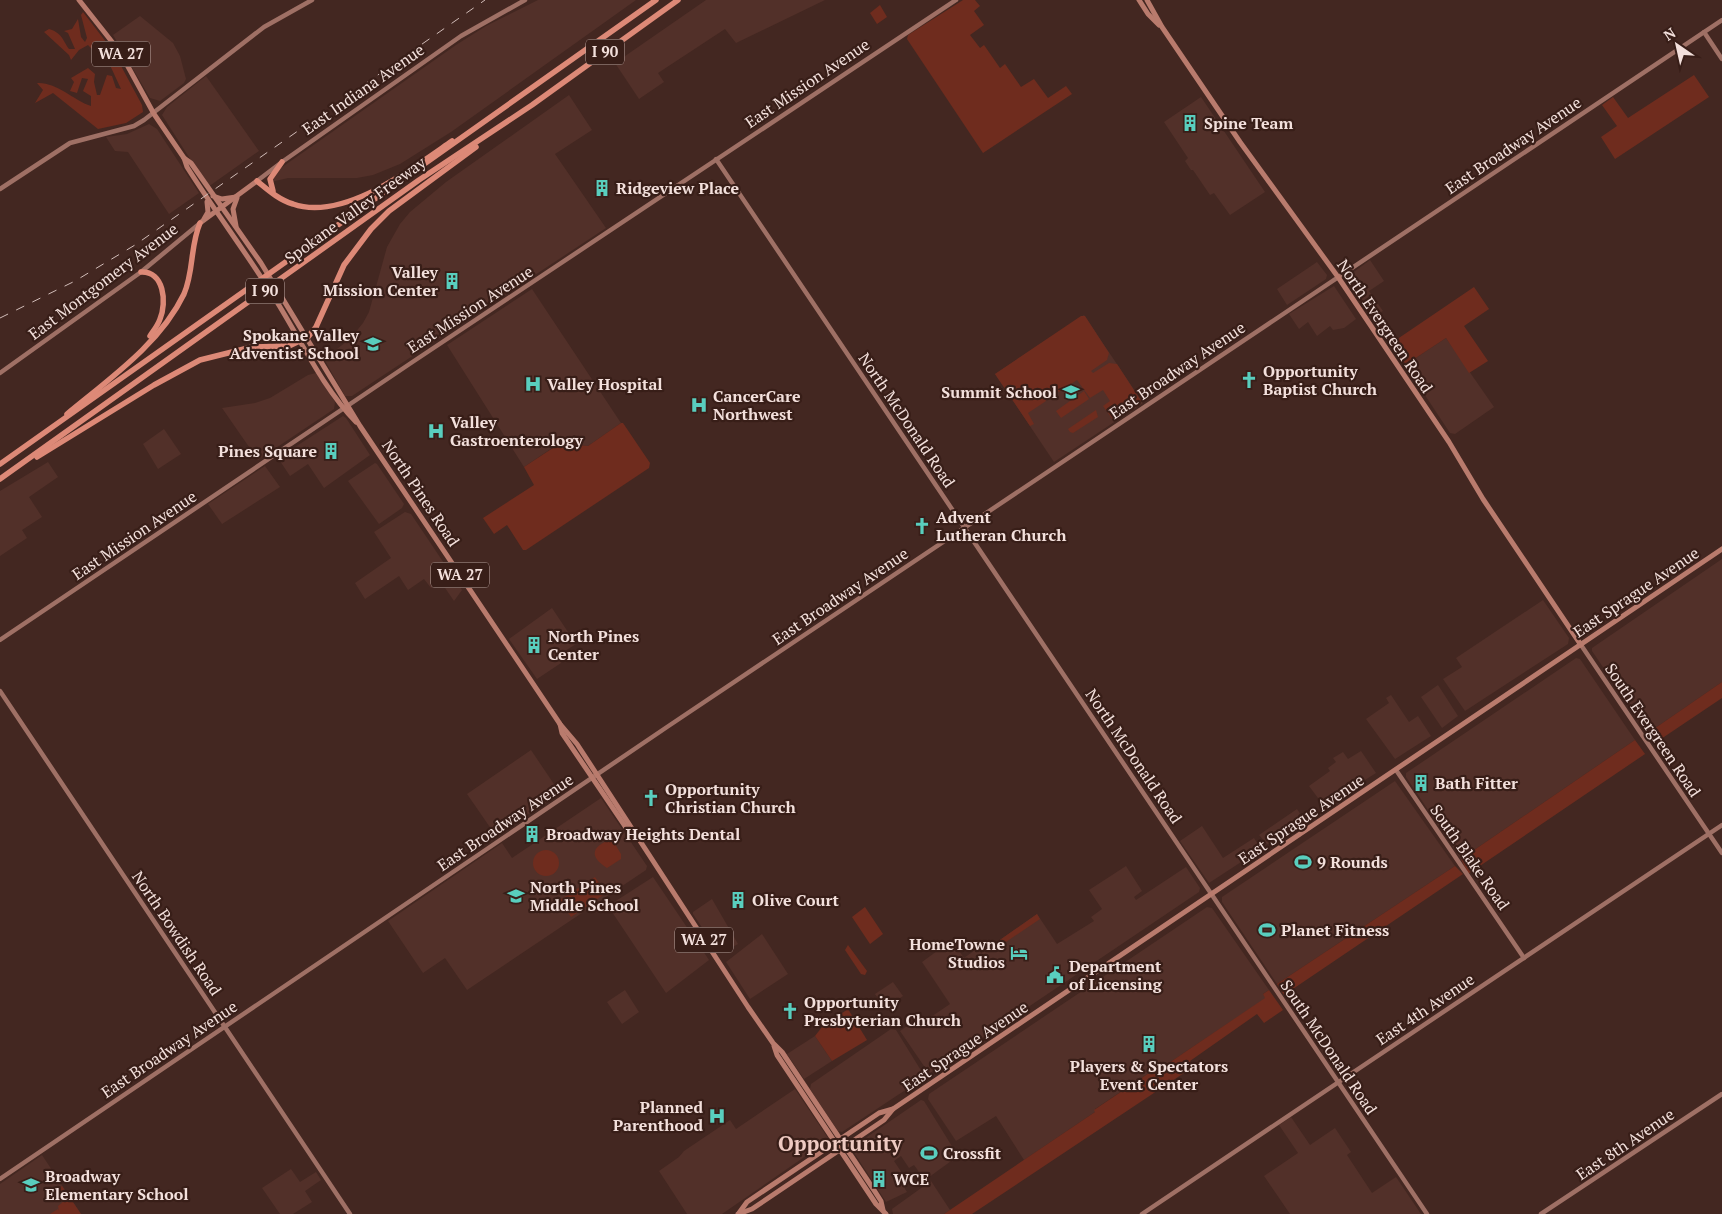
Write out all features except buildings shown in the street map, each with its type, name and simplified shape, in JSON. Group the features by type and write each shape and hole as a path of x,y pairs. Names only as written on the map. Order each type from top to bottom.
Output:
{"highway":[{"name":"Spokane Valley Freeway","path":"0,464 656,0"},
{"name":"Spokane Valley Freeway","path":"0,479 418,180 532,105 678,0"},
{"path":"257,181 294,205 316,209 336,206 383,185 523,95"},
{"path":"0,479 154,385 200,360 252,347 289,346 308,337 316,327 344,265 371,229 409,195 532,105"},
{"path":"278,196 270,184 273,174 282,162"},
{"path":"26,446 130,362 160,329 184,294 191,270 194,236 200,224"},
{"path":"130,362 154,330 162,310 162,290 157,278 148,272 141,272"}],"main road":[{"name":"North Pines Road","path":"78,0 120,51 154,114 184,158 191,163 209,197 215,213 271,292 343,408 360,426"},
{"name":"North Evergreen Road","path":"1139,0 1148,14 1162,26"},
{"name":"North Evergreen Road","path":"1147,0 1162,26 1263,175 1338,277 1581,646"},
{"name":"East Indiana Avenue","path":"221,209 257,181"},
{"name":"North Pines Road","path":"209,197 238,231 278,288 360,426 560,724 562,733 595,776 627,829 635,836 773,1043 782,1052 838,1141"},
{"path":"200,224 208,212 209,197 222,199 237,197 233,214 238,231"},
{"name":"East Montgomery Avenue","path":"200,224 221,209"},
{"name":"East Sprague Avenue","path":"739,1213 752,1209 843,1148 884,1120 893,1109 1722,549"},
{"name":"East Sprague Avenue","path":"739,1213 747,1202 879,1113 893,1109"},
{"name":"WA 27","path":"838,1141 876,1204 885,1212"}],"street":[{"path":"0,189 70,143 134,126 154,114 264,27 312,0"},
{"name":"East Indiana Avenue","path":"257,181 461,36 525,0"},
{"name":"East Mission Avenue","path":"0,640 343,408 956,0"},
{"name":"East Broadway Avenue","path":"0,1179 595,776 1722,20"},
{"path":"1704,32 1722,58"},
{"name":"North McDonald Road","path":"716,159 1211,895"},
{"name":"East Montgomery Avenue","path":"0,373 141,272 200,224"},
{"name":"South Evergreen Road","path":"1581,646 1722,854"},
{"name":"North Bowdish Road","path":"0,691 350,1214"},
{"name":"South Blake Road","path":"1396,770 1524,958"},
{"name":"East 4th Avenue","path":"1142,1214 1722,825"},
{"name":"South McDonald Road","path":"1211,895 1427,1214"},
{"name":"East 8th Avenue","path":"1542,1214 1722,1094"}],"shaded area":[{"path":"538,0 636,0 451,132 400,164 373,175 357,178 288,178 271,182 278,170 456,45 486,26"},
{"path":"706,0 825,0 736,43 725,29 658,73 664,82 639,99 615,63"},
{"path":"963,0 975,0 980,6 974,11 984,25 970,35 980,48 984,45 1000,68 1005,64 1021,87 1034,79 1048,98 1066,86 1072,94 983,153 907,39 908,35"},
{"path":"880,5 887,17 877,24 870,13"},
{"path":"83,12 113,51 142,105 143,112 126,123 98,129 53,93 35,103 43,90 37,83 44,83 58,88 91,106 91,96 83,91 88,79 82,78 77,93 70,91 74,82 71,78 88,68 95,74 94,82 97,95 100,95 107,75 112,76 116,88 121,89 103,50 96,45 95,48 102,59 88,45 79,50 71,60 69,55 44,32 49,29 57,32 69,49 75,49 68,33 64,31 72,29 78,19 81,37 85,42 87,38 81,15"},
{"path":"140,16 173,43 180,56 186,79 184,83 160,101 150,98 113,35"},
{"path":"1694,75 1709,97 1615,159 1601,137 1617,126 1602,105 1613,97 1628,118"},
{"path":"206,76 259,151 208,187 162,115 167,107"},
{"path":"569,95 592,130 555,154 606,228 352,396 345,396 324,359 350,339 363,323 369,312 387,247 400,224 410,212 446,182"},
{"path":"1201,97 1265,192 1230,215 1214,193 1210,195 1193,170 1191,170 1185,161 1188,158 1164,122"},
{"path":"149,124 157,129 199,193 169,214 128,152 115,151 106,137 127,134"},
{"path":"1370,260 1384,281 1369,291 1383,311 1373,316 1347,277"},
{"path":"1317,262 1327,275 1326,279 1287,305 1277,289"},
{"path":"1334,286 1356,319 1344,328 1333,330 1330,326 1317,336 1308,322 1299,329 1289,314"},
{"path":"1474,287 1489,309 1464,326 1488,361 1469,373 1446,338 1405,365 1390,344"},
{"name":"Valley Hospital","path":"532,289 621,423 588,446 576,445 570,436 524,467 447,345"},
{"name":"Summit School","path":"1084,315 1143,403 1054,462 995,374"},
{"name":"Summit School","path":"1081,316 1085,316 1109,353 1107,360 1091,371 1093,373 1109,363 1117,364 1141,401 1113,420 1103,406 1110,401 1103,390 1090,398 1077,380 1059,392 1053,386 1042,393 1046,401 1028,413 1034,424 1030,426 995,374"},
{"path":"1446,338 1494,407 1455,434 1450,433 1405,365"},
{"path":"316,373 335,402 334,409 258,460 222,408 255,403 270,398 308,375"},
{"path":"1084,391 1089,399 1061,418 1056,411"},
{"path":"1096,410 1098,417 1073,433 1070,432 1068,429"},
{"path":"343,416 370,455 324,488 308,464 290,476 278,458"},
{"path":"623,423 650,463 649,468 526,550 523,550 507,525 494,534 483,518 534,485 524,467 571,436 577,445 588,446"},
{"path":"164,429 181,454 158,469 143,444"},
{"path":"48,462 58,477 29,497 42,517 22,530 27,538 0,556 0,491"},
{"path":"375,463 404,504 402,508 379,524 348,481"},
{"path":"265,466 280,487 222,524 208,504"},
{"path":"405,512 411,514 462,590 454,601 441,582 431,588 424,579 408,590 399,576 365,599 355,583 391,558 374,532"},
{"path":"1722,559 1722,682 1648,733 1592,651 1592,648"},
{"path":"1543,600 1569,638 1568,644 1465,711 1443,679 1462,667 1456,658"},
{"path":"552,608 576,644 557,656 561,663 537,679 509,639"},
{"path":"1576,658 1580,659 1635,740 1461,859 1406,777 1406,773"},
{"path":"1722,682 1722,698 1655,743 1648,733"},
{"path":"1438,685 1458,716 1442,728 1421,697"},
{"path":"1391,695 1409,722 1418,716 1431,736 1395,759 1366,719 1389,703 1386,698"},
{"path":"1635,740 1645,754 1468,874 1461,859"},
{"path":"531,750 560,793 496,836 467,794"},
{"path":"1361,751 1376,773 1324,806 1309,786 1330,771 1328,768 1336,762 1333,758 1343,752 1348,759"},
{"path":"1395,781 1455,866 1277,984 1222,902 1222,897"},
{"name":"North Pines Middle School","path":"601,798 647,866 646,870 467,990 445,958 423,973 388,921 502,843 512,858"},
{"path":"1297,809 1305,821 1270,844 1267,844 1259,835"},
{"path":"1202,826 1223,858 1254,838 1261,849 1209,883 1180,841"},
{"path":"612,839 621,854 621,859 607,868 597,859 595,852 600,845"},
{"path":"546,850 555,854 559,863 555,872 546,876 537,872 533,863 537,854"},
{"path":"1126,866 1142,891 1134,897 1136,900 1186,867 1200,888 1199,892 930,1073 900,1031 918,1018 922,1023 950,1004 922,962 952,940 964,958 978,948 981,953 1037,914 1057,944 1094,921 1091,917 1102,909 1089,890"},
{"path":"1455,866 1463,874 1284,995 1277,984"},
{"path":"595,877 606,893 571,917 560,900"},
{"path":"653,877 709,960 666,993 608,906"},
{"path":"712,899 738,944 722,953 719,953 693,914 693,912"},
{"path":"865,907 883,934 870,944 852,917"},
{"path":"1207,907 1212,908 1269,990 1263,994 1266,998 1160,1069 1158,1067 1095,1109 1095,1112 1024,1160 996,1116 956,1141 928,1099 929,1094"},
{"path":"1037,914 1040,919 1000,946 997,942"},
{"path":"762,934 788,974 750,999 726,962"},
{"path":"848,945 867,971 865,975 861,974 845,950"},
{"path":"893,982 903,996 885,1008 875,994"},
{"path":"625,990 639,1012 622,1024 607,1002"},
{"path":"1269,990 1283,1010 1264,1023 1257,1014 1190,1061 1193,1067 972,1214 944,1214 1095,1112 1094,1110 1158,1067 1160,1069 1265,998 1263,994"},
{"path":"848,1009 867,1040 832,1061 815,1036 822,1027"},
{"path":"891,1029 896,1030 925,1077 842,1132 838,1131 810,1089 811,1084"},
{"path":"815,1036 832,1061 804,1079 787,1054"},
{"path":"795,1089 828,1138 826,1142 722,1214 687,1214 659,1171 679,1157 684,1151 730,1120 736,1129"},
{"path":"921,1100 924,1101 958,1156 925,1180 914,1165 909,1168 901,1156 894,1161 902,1173 897,1176 907,1192 886,1202 851,1148"},
{"path":"1291,1117 1310,1145 1335,1128 1351,1152 1347,1155 1372,1193 1396,1177 1421,1214 1290,1214 1264,1176 1298,1153 1279,1125"},
{"name":"Broadway Elementary School","path":"42,1155 81,1214 0,1214 0,1184"},
{"path":"291,1169 300,1182 316,1172 321,1180 305,1191 312,1202 293,1214 280,1214 262,1188"},
{"path":"931,1181 950,1210 944,1214 893,1214 892,1209"},
{"path":"62,1186 81,1214 50,1214 58,1209 59,1211 58,1206 64,1201 57,1190"}],"railway":[{"path":"0,318 75,281 135,245 485,0"}],"place":[{"name":"Spine Team","path":"1190,123"},
{"name":"Ridgeview Place","path":"602,188"},
{"name":"Valley Mission Center","path":"452,281"},
{"name":"Spokane Valley Adventist School","path":"373,344"},
{"name":"Opportunity Baptist Church","path":"1249,380"},
{"name":"Valley Hospital","path":"533,384"},
{"name":"Summit School","path":"1071,392"},
{"name":"CancerCare Northwest","path":"699,405"},
{"name":"Valley Gastroenterology","path":"436,431"},
{"name":"Pines Square","path":"331,451"},
{"name":"Advent Lutheran Church","path":"922,526"},
{"name":"North Pines Center","path":"534,645"},
{"name":"Bath Fitter","path":"1421,783"},
{"name":"Opportunity Christian Church","path":"651,798"},
{"name":"Broadway Heights Dental","path":"532,834"},
{"name":"9 Rounds","path":"1303,862"},
{"name":"North Pines Middle School","path":"516,896"},
{"name":"Olive Court","path":"738,900"},
{"name":"Planet Fitness","path":"1267,930"},
{"name":"HomeTowne Studios","path":"1019,953"},
{"name":"Department of Licensing","path":"1055,975"},
{"name":"Opportunity Presbyterian Church","path":"790,1011"},
{"name":"Players & Spectators Event Center","path":"1149,1044"},
{"name":"Planned Parenthood","path":"717,1116"},
{"name":"Crossfit","path":"929,1153"},
{"name":"WCE","path":"879,1179"},
{"name":"Broadway Elementary School","path":"31,1185"}],"district":[{"name":"Opportunity","path":"840,1144"}]}
